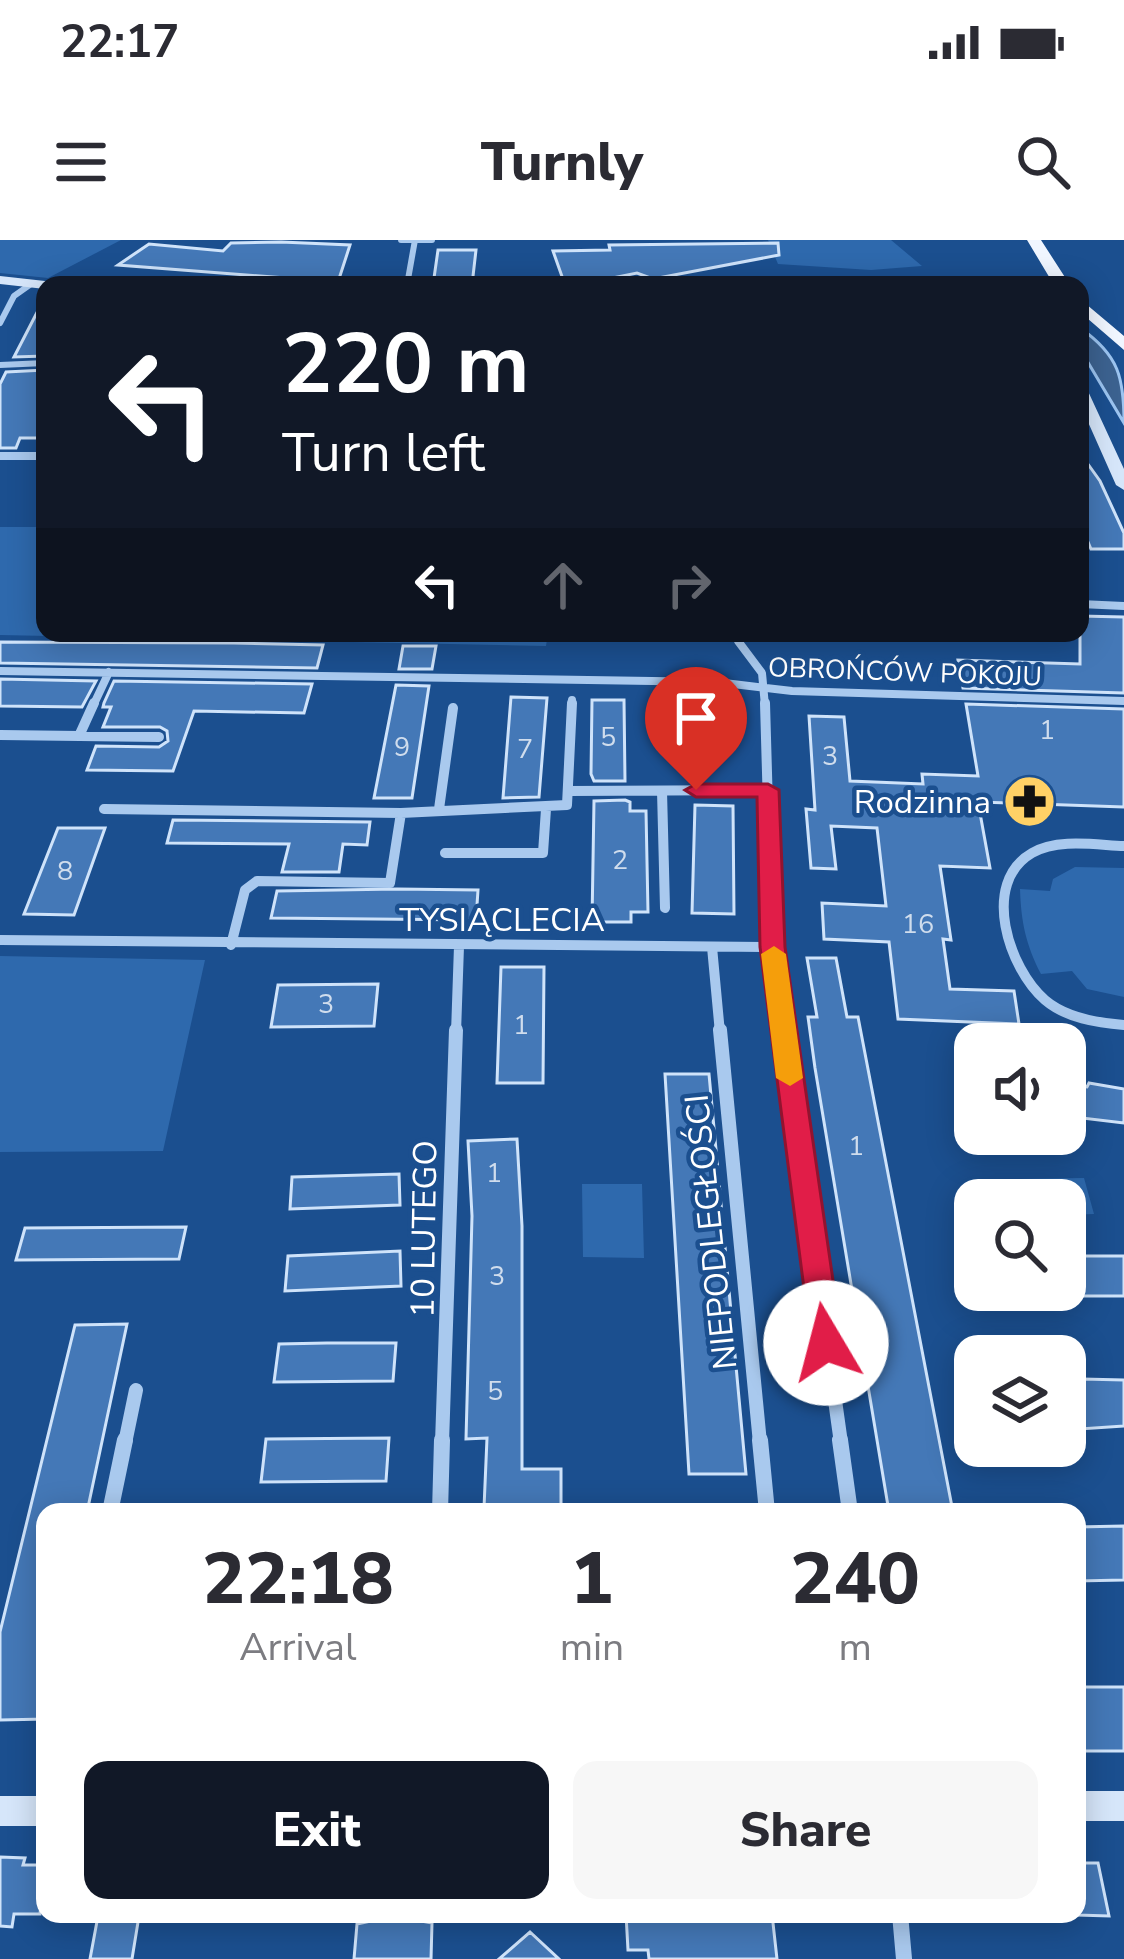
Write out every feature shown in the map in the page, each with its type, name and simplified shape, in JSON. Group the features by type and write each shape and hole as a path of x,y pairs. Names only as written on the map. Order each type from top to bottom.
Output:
{"main road":[{"path":"1034,240 1056,276"},
{"path":"1089,312 1124,345"}],"street":[{"path":"401,240 433,240"},
{"path":"409,276 415,240"},
{"path":"0,280 36,285"},
{"path":"0,323 14,296 36,286"},
{"path":"0,364 36,363"},
{"path":"1089,408 1124,484"},
{"path":"0,456 36,456"},
{"path":"1089,604 1124,605"},
{"path":"740,642 762,673 765,688 772,947 849,1503"},
{"name":"OBROŃCÓW POKOJU","path":"0,671 694,681 765,688 1124,701"},
{"path":"79,736 109,672"},
{"path":"104,809 401,813 567,805 572,700"},
{"path":"439,809 453,708"},
{"path":"0,735 159,737"},
{"path":"662,790 665,908"},
{"path":"569,791 768,790"},
{"path":"445,853 543,853 546,809"},
{"name":"TYSIĄCLECIA","path":"231,945 245,890 257,881 390,883 401,813"},
{"path":"1124,846 1036,850 1010,874 1004,906 1019,964 1038,993 1077,1017 1124,1025"},
{"name":"TYSIĄCLECIA","path":"0,940 772,947"},
{"name":"10 LUTEGO","path":"440,1503 459,946"},
{"name":"NIEPODLEGŁOŚCI","path":"712,947 766,1503"},
{"path":"112,1503 136,1390"},
{"path":"1086,1806 1124,1806"},
{"path":"0,1811 36,1810"},
{"path":"902,1923 904,1959"}],"shaded area":[{"path":"0,240 121,240 52,276 0,273"},
{"path":"768,240 891,240 922,266 871,270 778,264"},
{"path":"1089,336 1117,369 1124,423 1089,364"},
{"path":"0,527 36,527 36,636 0,635"},
{"path":"347,642 547,642 546,646"},
{"path":"1075,867 1124,868 1124,997 1087,989 1072,971 1041,974 1032,953 1020,889 1050,891 1053,879"},
{"path":"0,956 205,960 163,1151 0,1152"},
{"path":"582,1184 642,1184 644,1258 583,1257"},
{"path":"1086,1185 1094,1214 1086,1214"}],"building":[{"path":"231,243 350,245 340,276 260,276 118,265 149,244 223,251"},
{"path":"778,243 779,255 669,276 562,276 553,251 610,250 609,245"},
{"path":"438,250 476,250 473,276 434,276"},
{"path":"36,314 36,356 14,357"},
{"path":"36,370 36,438 20,438 16,448 0,448 0,384 6,372"},
{"path":"1089,466 1124,533 1124,549 1091,549"},
{"path":"1089,616 1124,617 1124,693 963,688 958,660 1080,664 1080,642 1089,642"},
{"path":"0,642 323,645 317,668 0,663"},
{"path":"403,646 436,646 432,669 399,669"},
{"path":"0,679 96,681 82,707 0,706"},
{"path":"114,681 312,684 304,713 194,711 173,771 87,770 96,746 159,747 168,741 167,731 160,727 103,727 111,707 103,707"},
{"path":"396,685 429,686 412,798 374,798"},
{"path":"511,697 547,698 539,797 503,798"},
{"path":"592,700 624,700 625,781 594,781 591,774"},
{"path":"966,704 1124,709 1124,807 978,802 990,868 940,866 951,940 943,939 950,989 1014,991 1019,1023 898,1019 889,942 824,939 822,903 886,906 877,828 831,826 836,869 811,868 806,809 815,810 809,716 844,717 850,781 923,784 922,774 978,776"},
{"path":"594,801 630,802 630,811 646,811 648,912 631,912 631,922 592,922"},
{"path":"695,805 733,806 734,914 692,913"},
{"path":"173,820 370,822 367,845 343,844 339,872 282,872 289,844 167,843"},
{"path":"58,828 105,828 74,915 24,914"},
{"path":"478,890 476,920 271,918 277,891"},
{"path":"807,958 836,958 847,1017 858,1017 951,1503 888,1503 815,1068 808,1017 817,1017"},
{"path":"501,967 544,967 543,1083 497,1083"},
{"path":"378,984 374,1026 271,1027 278,985"},
{"path":"665,1074 709,1074 746,1474 689,1474"},
{"path":"1089,1083 1124,1089 1124,1123 1086,1118"},
{"path":"517,1139 522,1226 522,1469 561,1469 561,1503 484,1503 487,1438 466,1439 472,1216 468,1141"},
{"path":"399,1174 400,1205 290,1209 292,1177"},
{"path":"186,1227 179,1259 16,1260 25,1228"},
{"path":"400,1251 401,1286 285,1291 288,1256"},
{"path":"1086,1256 1124,1256 1124,1296 1086,1296"},
{"path":"127,1324 89,1503 36,1503 36,1719 0,1720 0,1632 75,1325"},
{"path":"396,1343 393,1381 274,1382 279,1344"},
{"path":"1086,1379 1124,1380 1124,1426 1086,1429"},
{"path":"389,1438 386,1481 261,1482 266,1439"},
{"path":"1124,1526 1124,1580 1086,1581 1086,1527"},
{"path":"1086,1687 1124,1687 1124,1751 1086,1751"},
{"path":"0,1857 25,1858 23,1865 36,1865 36,1914 14,1914 12,1927 0,1926"},
{"path":"1086,1863 1098,1863 1109,1916 1086,1915"},
{"path":"97,1923 138,1923 132,1959 90,1959"},
{"path":"432,1923 431,1959 354,1959 357,1924"},
{"path":"626,1923 773,1923 777,1959 649,1959 648,1950 628,1950"},
{"path":"530,1932 559,1959 499,1959"}],"slow traffic":[{"path":"774,954 790,1078"}],"place":[{"name":"Rodzinna","path":"1030,801"}],"route":[{"path":"696,790 768,790 772,947 826,1343"}]}
